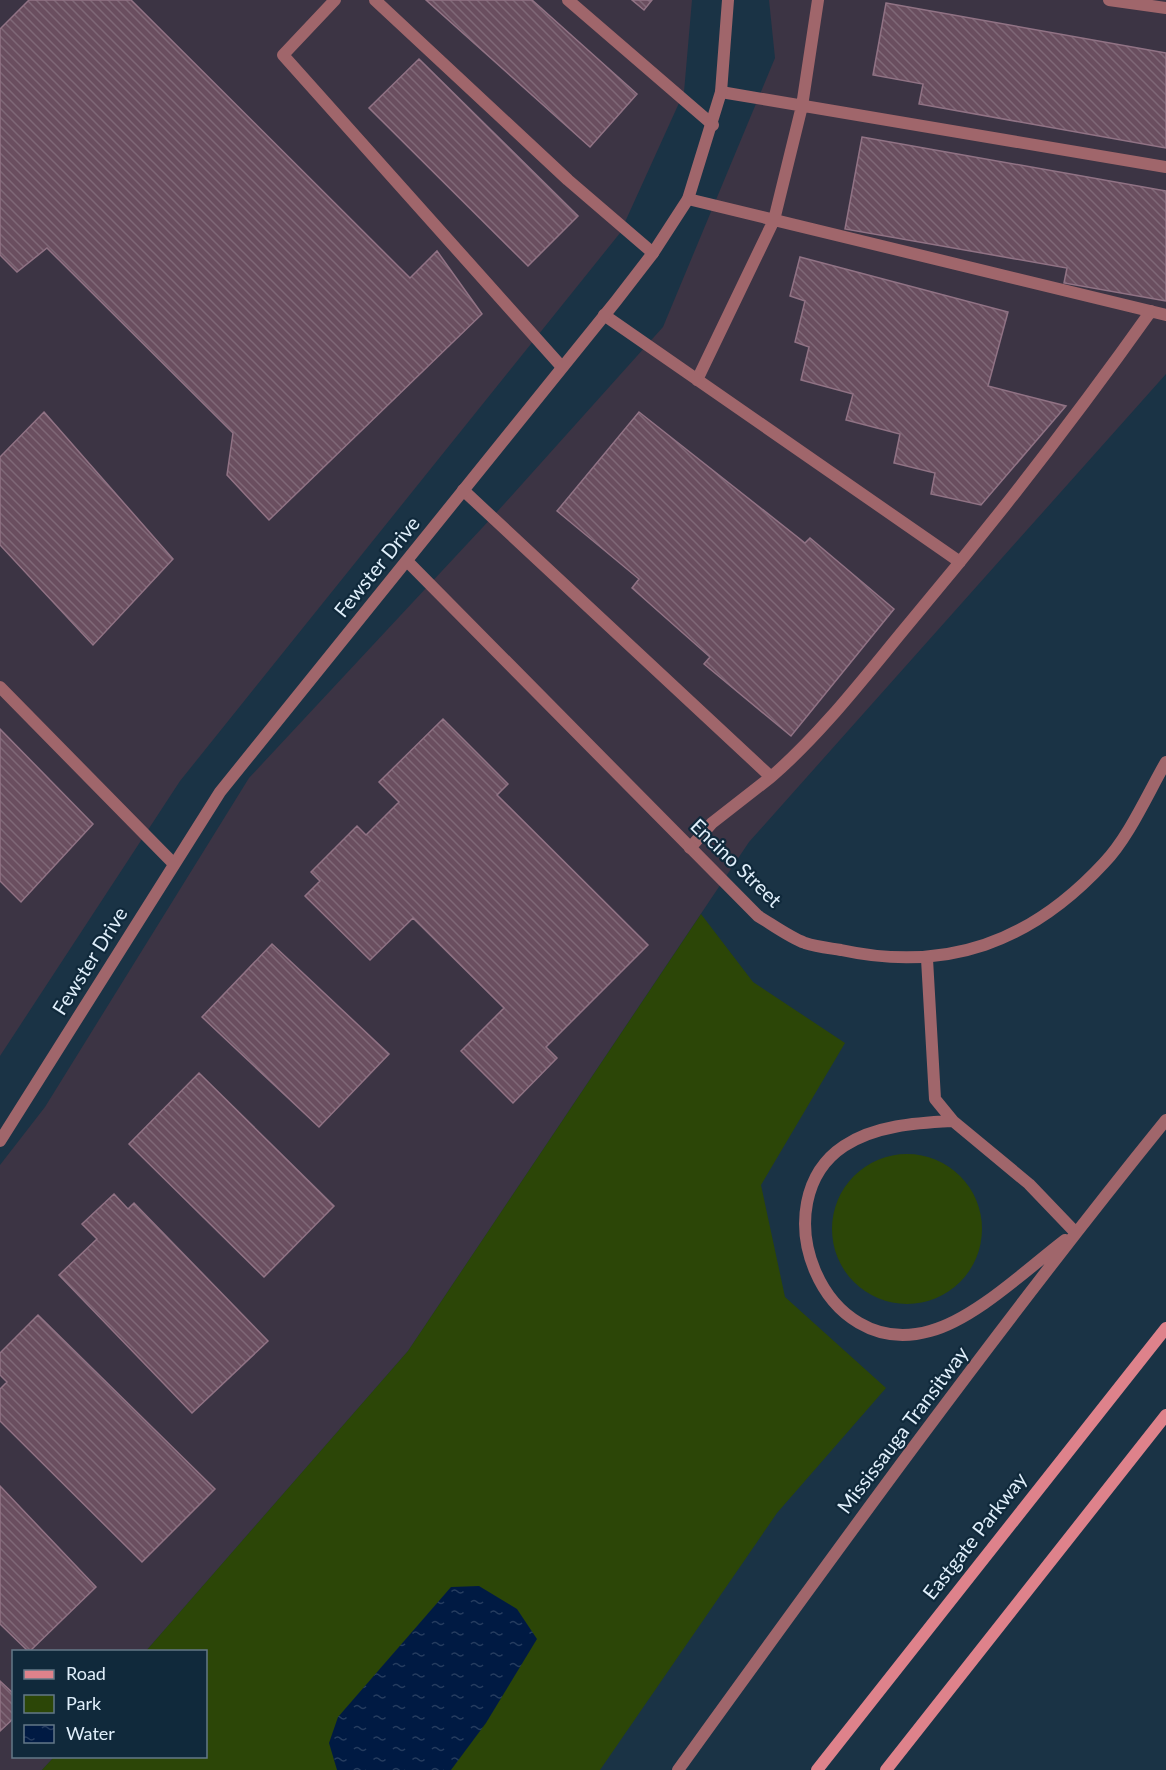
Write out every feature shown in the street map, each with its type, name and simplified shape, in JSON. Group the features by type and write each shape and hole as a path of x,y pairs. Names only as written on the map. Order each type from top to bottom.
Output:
{"main road":[{"name":"Eastgate Parkway","path":"817,1770 1166,1328"},
{"path":"886,1770 1166,1415"}],"street":[{"path":"335,0 284,56 561,366"},
{"path":"375,0 559,172 653,254"},
{"path":"568,0 712,125"},
{"name":"Fewster Drive","path":"0,1141 220,792 653,254 688,199 712,125 721,92 728,0"},
{"path":"698,380 774,220 802,106 818,0"},
{"path":"1109,0 1166,8"},
{"path":"721,92 1166,168"},
{"path":"688,199 1166,315"},
{"path":"690,848 712,822 807,746 960,562 1082,409 1151,311"},
{"path":"604,315 960,562"},
{"path":"463,490 771,777"},
{"name":"Encino Street","path":"407,561 758,916 804,943 874,958 927,958 973,950 1026,927 1074,892 1106,862 1166,762"},
{"path":"0,687 174,864"},
{"path":"927,958 935,1099 953,1121 1029,1184 1075,1232 960,1319 929,1331 901,1335 872,1329 849,1318 836,1306 817,1279 809,1254 806,1232 808,1202 816,1177 843,1146 864,1136 909,1123 953,1121"},
{"name":"Mississauga Transitway","path":"678,1770 923,1432 997,1339 1075,1232 1166,1120"}],"shaded area":[{"path":"0,0 692,0 684,92 620,233 180,781 0,1056"},
{"path":"769,0 1166,0 1166,374 749,842 408,1351 147,1650 12,1650 12,1758 53,1758 42,1770 0,1770 0,1165 45,1107 249,778 496,513 663,327 775,58"}],"green space":[{"path":"701,914 753,982 845,1043 761,1185 785,1297 886,1388 777,1513 600,1770 42,1770 53,1758 207,1758 207,1650 147,1650 408,1351"},
{"path":"907,1154 936,1160 960,1176 976,1200 982,1229 976,1258 960,1282 936,1298 907,1304 878,1298 854,1282 838,1258 832,1229 838,1200 854,1176 878,1160"}],"water":[{"path":"479,1586 517,1609 537,1639 486,1723 451,1770 337,1770 329,1743 338,1717 451,1587"}],"building":[{"path":"29,0 131,0 410,278 437,251 482,314 269,520 227,475 233,433 47,248 17,272 0,255 0,29"},
{"path":"426,0 532,0 637,94 590,147"},
{"path":"632,0 652,0 644,10"},
{"path":"886,3 1166,53 1166,148 919,104 923,84 873,75"},
{"path":"419,59 578,216 528,266 369,108"},
{"path":"862,137 1166,191 1166,301 1064,283 1067,268 845,229"},
{"path":"800,257 1008,312 988,386 1066,406 981,505 931,494 935,473 894,463 900,434 846,420 853,394 801,380 809,347 795,342 805,301 790,296"},
{"path":"44,412 173,559 93,645 0,545 0,457"},
{"path":"639,412 805,543 810,538 894,609 791,736 704,664 710,657 632,588 639,579 557,511"},
{"path":"443,719 508,784 497,795 648,945 546,1047 557,1058 513,1103 461,1051 504,1008 413,918 370,960 305,896 320,881 311,872 357,826 366,835 399,802 379,782"},
{"path":"0,729 93,824 21,902 0,881"},
{"path":"272,944 389,1054 319,1127 202,1017"},
{"path":"199,1073 334,1206 264,1277 129,1144"},
{"path":"114,1194 128,1209 134,1203 268,1341 192,1413 59,1275 97,1239 82,1224"},
{"path":"38,1315 215,1489 142,1562 0,1421 0,1389 7,1382 0,1375 0,1353"},
{"path":"0,1486 96,1587 31,1650 27,1650 0,1624"},
{"path":"0,1681 12,1692 12,1720 0,1731"}]}
